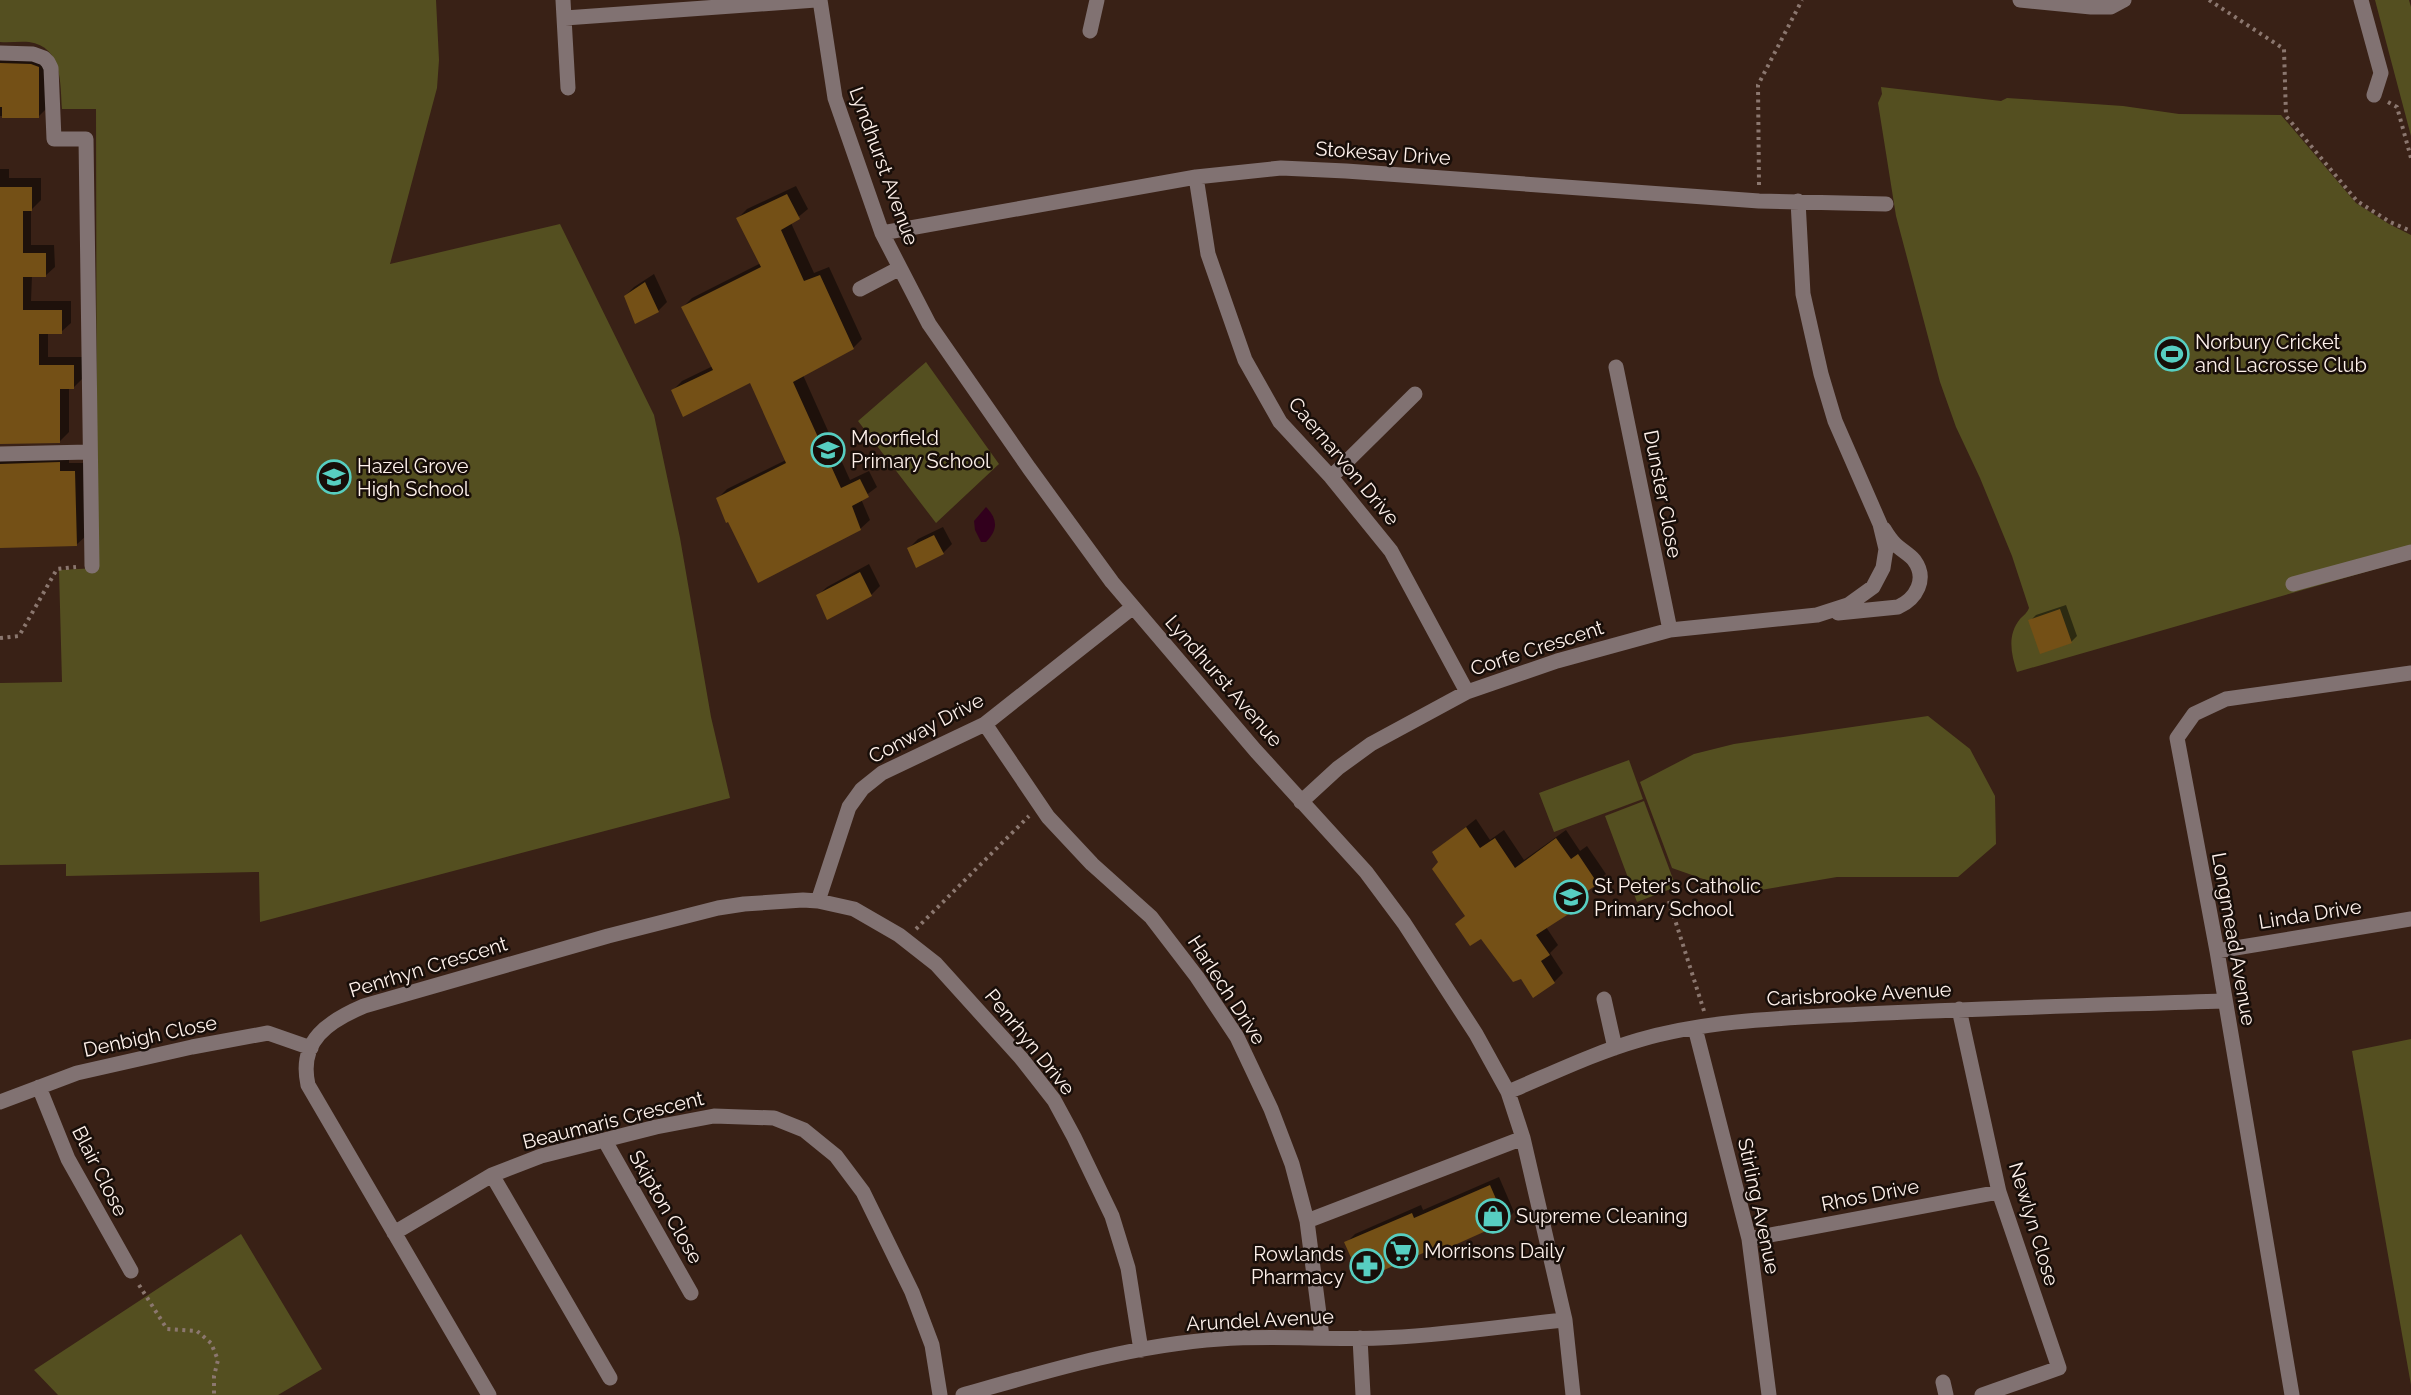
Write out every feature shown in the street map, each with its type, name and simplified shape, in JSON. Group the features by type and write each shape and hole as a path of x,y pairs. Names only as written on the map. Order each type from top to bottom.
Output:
{"street":[{"path":"563,0 568,88"},
{"path":"565,18 818,0"},
{"name":"Lyndhurst Avenue","path":"818,0 835,98 882,232 928,324 1112,582 1301,801 1366,872 1404,923 1476,1034 1508,1092 1523,1138 1565,1320 1573,1395"},
{"path":"1090,31 1097,0"},
{"path":"2020,0 2111,7 2124,0"},
{"path":"2361,0 2381,73 2373,95"},
{"path":"0,53 33,54 44,58 51,68 54,139 86,139 92,566"},
{"name":"Stokesay Drive","path":"882,232 1196,177 1281,168 1759,201 1886,204"},
{"name":"Caernarvon Drive","path":"1196,177 1208,254 1245,360 1280,422 1331,477 1391,551 1467,692"},
{"name":"Corfe Crescent","path":"1798,201 1803,294 1821,374 1835,421 1880,524 1886,549 1883,568 1873,587 1848,605 1817,615"},
{"path":"860,289 900,268"},
{"name":"Dunster Close","path":"1616,367 1670,630"},
{"path":"1331,477 1415,394"},
{"path":"0,454 89,452"},
{"name":"Corfe Crescent","path":"1301,801 1338,768 1371,744 1467,692 1557,661 1670,630 1898,607 1906,603 1918,591 1920,577 1914,561 1894,543 1880,524"},
{"path":"2292,584 2411,552"},
{"name":"Conway Drive","path":"818,901 849,807 862,789 882,773 985,724 1133,607"},
{"name":"Longmead Avenue","path":"2292,1395 2217,951 2177,738 2194,714 2226,699 2411,673"},
{"name":"Harlech Drive","path":"985,724 1040,805 1092,864 1151,917 1197,977 1237,1037 1271,1109 1292,1164 1307,1221 1322,1337"},
{"name":"Penrhyn Drive","path":"818,901 854,909 904,940 936,964 1021,1058 1054,1100 1112,1216 1128,1268 1141,1350"},
{"name":"Penrhyn Crescent","path":"311,1047 317,1036 338,1018 364,1006 608,936 717,908 744,904 818,901"},
{"name":"Linda Drive","path":"2217,951 2411,919"},
{"path":"1604,999 1615,1048"},
{"name":"Carisbrooke Avenue","path":"1508,1092 1615,1048 1639,1040 1701,1027 1780,1018 1959,1009 2224,1001"},
{"name":"Newlyn Close","path":"1959,1009 1999,1192 2060,1368 1982,1395"},
{"name":"Stirling Avenue","path":"1701,1027 1749,1239 1769,1395"},
{"name":"Denbigh Close","path":"0,1102 77,1073 192,1047 268,1033 311,1047"},
{"path":"311,1047 305,1071 308,1085 489,1395"},
{"name":"Blair Close","path":"39,1087 68,1159 131,1271"},
{"name":"Beaumaris Crescent","path":"394,1233 492,1175 541,1156 656,1127 714,1116 774,1118 804,1130 836,1156 868,1201 891,1246 932,1345 940,1395"},
{"path":"1307,1221 1523,1138"},
{"name":"Skipton Close","path":"605,1141 691,1293"},
{"path":"492,1175 610,1378"},
{"name":"Rhos Drive","path":"1749,1239 1999,1192"},
{"name":"Arundel Avenue","path":"963,1395 1045,1371 1141,1350 1219,1339 1379,1338 1565,1320"},
{"path":"1360,1338 1363,1395"}],"path":[{"path":"1759,201 1758,85 1802,0"},
{"path":"2209,0 2284,49 2286,116 2357,201 2390,222 2411,231"},
{"path":"2373,95 2397,107 2411,158"},
{"path":"0,638 19,636 57,569 92,566"},
{"path":"904,940 1040,805"},
{"path":"1669,901 1701,1027"},
{"path":"131,1271 167,1329 197,1331 211,1343 219,1360 214,1376 214,1395"}],"shaded area":[{"name":"Hazel Grove High School","path":"0,0 436,0 439,60 437,88 390,264 560,224 654,415 680,538 711,717 730,798 260,922 259,872 66,876 66,864 0,865 0,683 62,682 59,570 97,568 96,109 62,109 58,68 48,51 40,45 29,42 0,42"},
{"path":"2375,0 2409,0 2411,7 2411,136"},
{"name":"Norbury Cricket and Lacrosse Club","path":"1881,87 2001,101 2007,98 2123,106 2179,114 2281,115 2356,203 2411,235 2411,559 2017,672 2012,652 2013,632 2029,608 2012,556 1956,427 1940,382 1896,216 1878,103 1882,94"},
{"path":"926,362 999,464 936,523 858,421"},
{"path":"986,507 993,516 995,524 993,533 986,542 981,542 975,530 974,521"},
{"path":"1928,716 1970,749 1995,796 1996,844 1958,877 1837,877 1743,893 1672,868 1640,782 1694,754 1734,744"},
{"path":"1629,760 1643,799 1554,832 1539,793"},
{"path":"1644,801 1676,887 1637,902 1605,816"},
{"path":"2411,1039 2411,1385 2352,1051"},
{"path":"241,1234 322,1369 278,1395 58,1395 34,1370"}],"building":[{"path":"0,63 31,64 39,67 39,118 2,118"},
{"path":"0,187 32,187 32,211 23,211 23,253 46,253 46,277 23,277 23,310 62,310 62,334 39,334 39,365 74,365 74,389 60,389 60,443 0,444"},
{"path":"787,194 800,219 781,230 804,281 820,275 854,349 793,382 841,488 860,479 869,497 852,506 861,530 758,583 728,522 726,523 716,498 786,463 750,383 683,417 671,390 713,370 681,307 761,267 736,218"},
{"path":"645,282 659,312 635,324 624,296"},
{"path":"60,462 60,471 75,471 77,546 0,548 0,464"},
{"path":"934,535 944,554 916,568 907,548"},
{"path":"860,572 872,596 827,620 816,595"},
{"path":"2060,609 2072,643 2040,654 2028,620"},
{"path":"1466,827 1480,848 1495,838 1515,868 1556,838 1571,859 1578,854 1598,884 1574,900 1578,908 1536,935 1550,955 1541,961 1555,983 1533,998 1521,979 1513,982 1481,939 1470,946 1455,924 1465,916 1432,869 1438,862 1432,852"},
{"path":"1490,1185 1506,1222 1439,1252 1437,1247 1361,1280 1344,1242 1412,1213 1414,1218"}],"place":[{"name":"Norbury Cricket and Lacrosse Club","path":"2172,354"},
{"name":"Moorfield Primary School","path":"828,450"},
{"name":"Hazel Grove High School","path":"334,477"},
{"name":"St Peter's Catholic Primary School","path":"1571,897"},
{"name":"Supreme Cleaning","path":"1493,1216"},
{"name":"Morrisons Daily","path":"1401,1251"},
{"name":"Rowlands Pharmacy","path":"1367,1266"}]}
